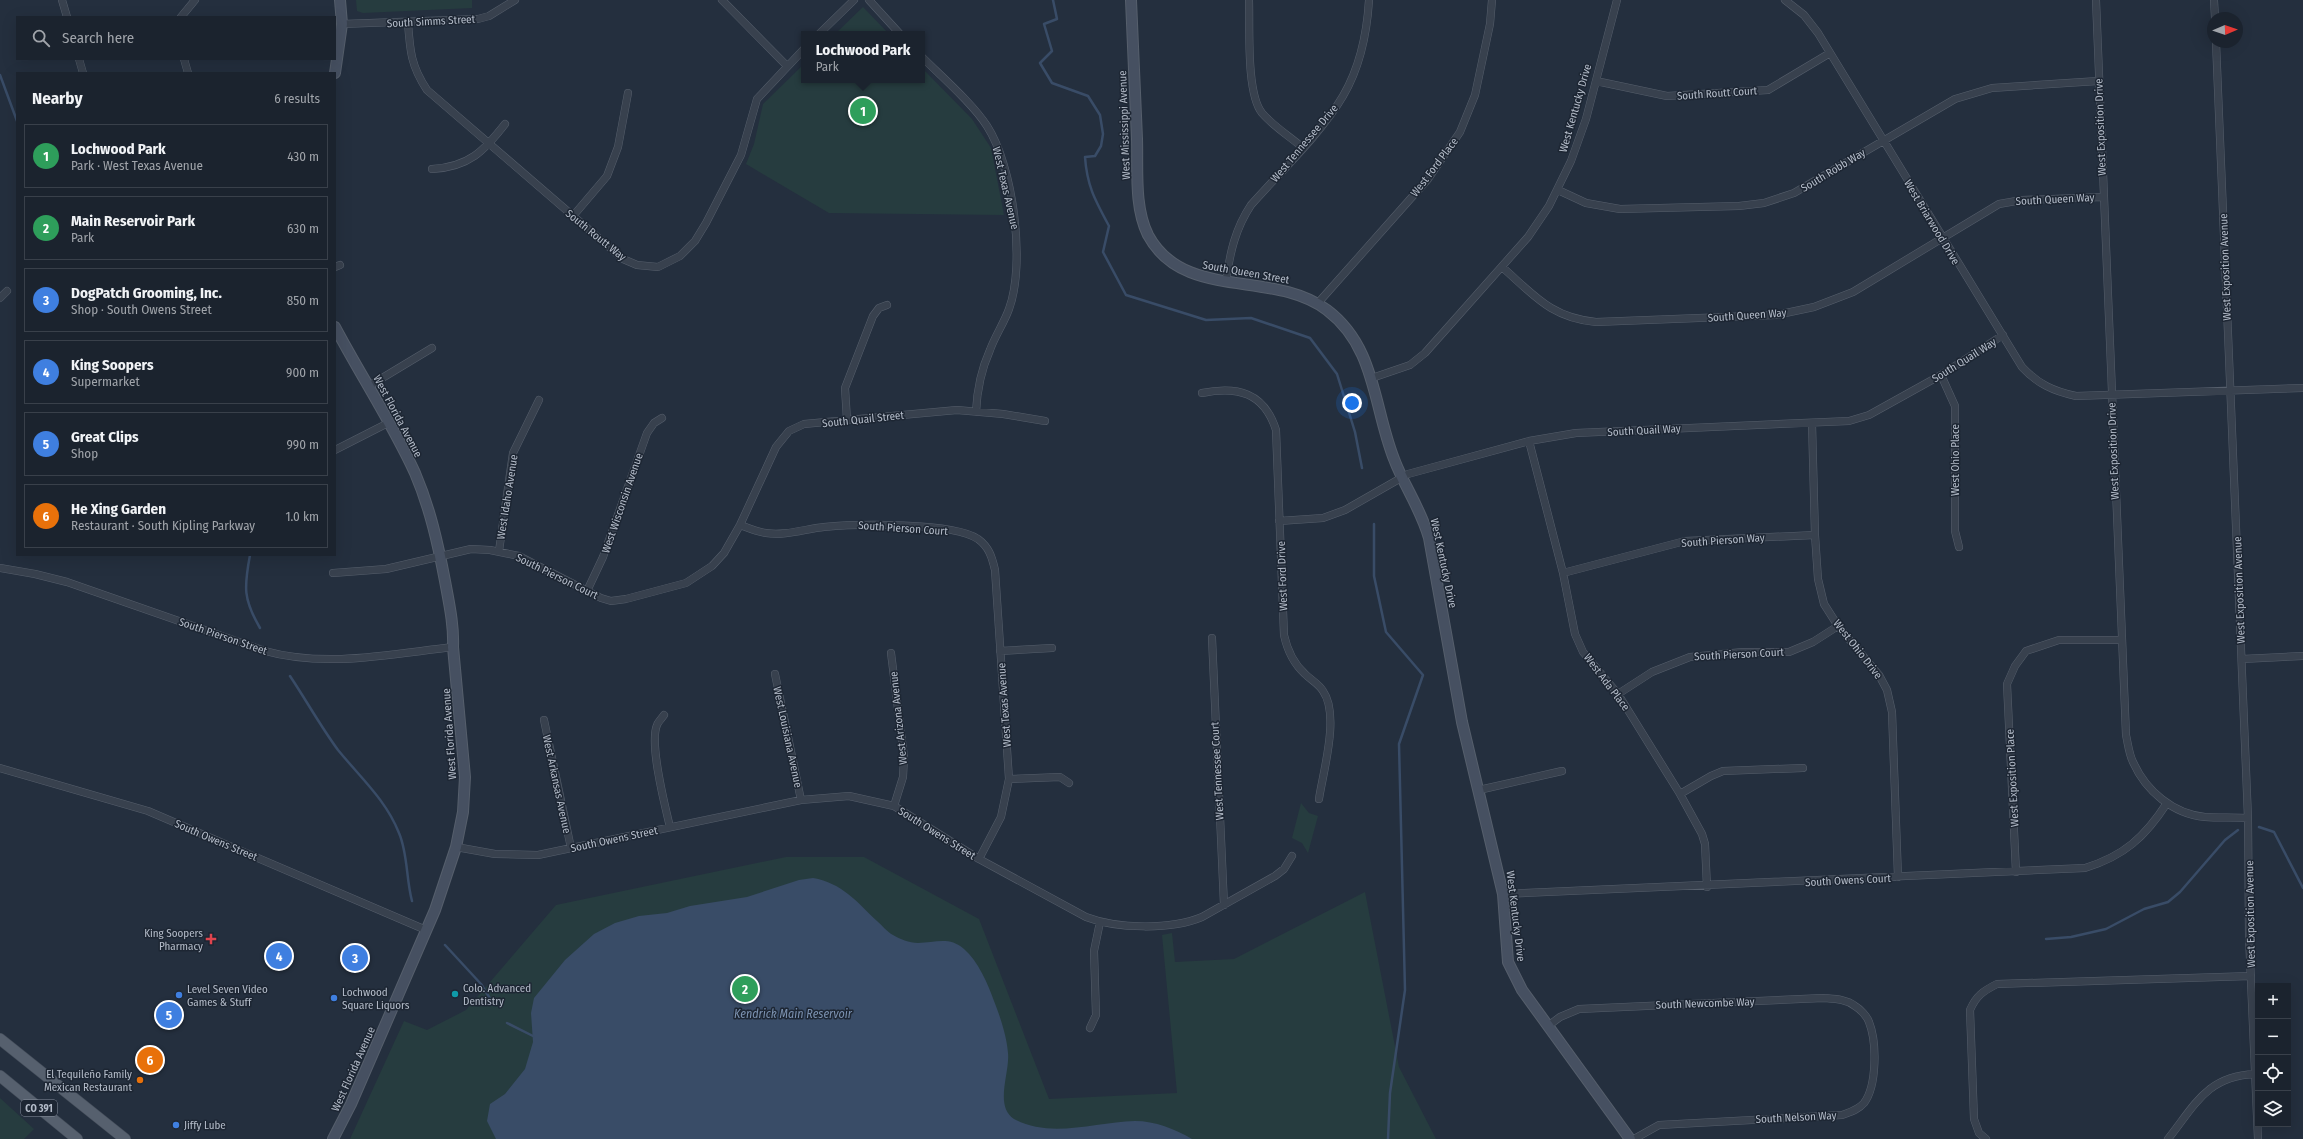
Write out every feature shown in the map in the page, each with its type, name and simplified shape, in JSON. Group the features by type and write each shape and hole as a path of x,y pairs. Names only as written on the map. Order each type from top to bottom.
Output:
{"main road":[{"name":"CO 391","path":"0,1038 125,1139"},
{"name":"CO 391","path":"0,1076 77,1139"}],"street":[{"path":"62,0 67,16"},
{"path":"182,16 195,0"},
{"path":"335,72 342,24 340,0"},
{"name":"South Simms Street","path":"342,24 408,23 478,19 490,16 515,0"},
{"path":"722,0 787,66"},
{"path":"822,31 854,0"},
{"path":"869,0 897,31"},
{"name":"West Mississippi Avenue","path":"1131,0 1139,195 1145,228 1155,246"},
{"path":"1249,0 1252,85 1255,103 1262,113 1302,147"},
{"name":"West Tennessee Drive","path":"1226,281 1230,253 1244,216 1251,205 1327,119 1343,96 1364,43 1370,0"},
{"name":"West Ford Place","path":"1318,303 1428,178 1460,132 1475,94 1490,24 1492,0"},
{"name":"West Kentucky Drive","path":"1617,0 1596,81 1578,142 1558,190 1528,237 1418,360 1403,368 1372,378 1391,452 1420,512 1429,538 1462,722 1503,894 1506,953 1511,970 1548,1026 1630,1139"},
{"name":"West Briarwood Drive","path":"1785,0 1811,24 2022,367 2042,385 2057,392 2076,396 2231,391"},
{"name":"West Exposition Drive","path":"2096,0 2098,81 2126,735 2132,760 2141,778 2153,792 2167,803 2182,812 2204,817 2248,818"},
{"path":"2214,0 2215,12"},
{"name":"South Routt Way","path":"408,23 410,55 416,73 427,90 623,259 637,266 658,267 680,256 695,241 741,156 757,99 801,52"},
{"name":"West Exposition Avenue","path":"2216,48 2242,659 2255,1074"},
{"name":"South Routt Court","path":"1596,81 1667,96 1768,90 1830,53"},
{"path":"79,60 83,72"},
{"path":"184,60 188,72"},
{"name":"West Texas Avenue","path":"925,60 989,130 1001,156 1014,216 1016,234 1015,290 1009,309 990,350 980,378 976,412"},
{"name":"South Robb Way","path":"1558,190 1586,203 1620,209 1739,206 1764,202 1794,193 1943,105 1972,93 1992,88 2098,81"},
{"path":"573,216 607,176 618,147 628,93"},
{"path":"432,169 461,164 480,153 490,144 505,124"},
{"name":"South Queen Way","path":"1502,267 1553,311 1577,320 1596,322 1776,315 1814,307 1853,292 1999,204 2009,202 2103,197"},
{"name":"South Queen Street","path":"1155,246 1167,259 1183,270 1201,277 1281,289 1318,303 1340,321 1355,339 1372,378"},
{"path":"0,298 7,291"},
{"path":"847,420 845,388 873,316 879,308 887,305"},
{"name":"West Florida Avenue","path":"333,1139 351,1104 443,889 456,847 462,812 464,759 453,647 453,627 441,556 430,513 414,473 370,386 336,329"},
{"name":"South Quail Way","path":"1279,521 1323,518 1345,510 1414,471 1529,441 1576,433 1849,421 1869,415 1941,375 2003,335"},
{"path":"370,386 432,348"},
{"name":"West Ohio Place","path":"1941,375 1955,406 1955,531 1959,546"},
{"path":"2231,391 2303,388"},
{"name":"West Ford Drive","path":"1202,393 1221,389 1245,393 1255,398 1273,418 1277,437 1279,521 1284,635 1286,646 1297,665 1323,690 1331,711 1319,799"},
{"name":"West Idaho Avenue","path":"499,551 513,453 539,400"},
{"name":"South Quail Street","path":"740,525 776,447 789,431 804,424 957,410 1045,421"},
{"name":"West Wisconsin Avenue","path":"587,591 603,557 647,433 654,423 662,418"},
{"path":"336,449 388,422"},
{"name":"West Ohio Drive","path":"1812,423 1815,535 1818,579 1824,604 1838,626 1871,662 1887,690 1892,712 1898,877"},
{"name":"West Ada Place","path":"1529,441 1563,573 1570,615 1583,652 1618,694 1680,794 1702,834 1705,844 1707,886"},
{"name":"South Pierson Court","path":"333,573 386,569 471,549 499,551 519,556 587,591 611,601 626,599 686,584 712,566 724,553 740,525 766,533 870,524 929,528 967,534 985,546"},
{"name":"South Pierson Way","path":"1563,573 1685,541 1815,535"},
{"name":"West Texas Avenue","path":"978,859 1001,817 1010,779 995,570 992,556 985,546"},
{"name":"South Pierson Street","path":"0,568 35,574 67,582 265,651 295,658 328,660 453,647"},
{"name":"South Pierson Court","path":"1618,694 1652,672 1690,657 1743,652 1788,652 1813,642 1838,626"},
{"name":"West Tennessee Court","path":"1212,638 1224,905"},
{"name":"West Exposition Place","path":"2016,872 2007,684 2015,666 2026,651 2059,640 2121,640"},
{"path":"1000,651 1052,648"},
{"name":"West Arizona Avenue","path":"891,653 904,757 903,777 894,806"},
{"path":"2242,659 2303,656"},
{"name":"West Louisiana Avenue","path":"775,674 801,800"},
{"path":"664,715 657,725 655,737 658,766 670,828"},
{"name":"West Arkansas Avenue","path":"544,720 571,848"},
{"name":"South Owens Street","path":"0,768 148,811 426,930"},
{"path":"1680,794 1711,776 1723,771 1803,768"},
{"path":"1479,790 1562,771"},
{"path":"1010,779 1060,777 1069,783"},
{"name":"South Owens Street","path":"456,847 495,854 517,856 538,855 801,800 849,796 894,806 978,859 1086,917 1100,922 1139,926 1190,921 1224,905 1275,876 1284,869 1292,856"},
{"name":"South Owens Court","path":"1503,894 2085,868 2114,857 2141,837 2167,803"},
{"path":"1090,1028 1096,1015 1094,951 1100,922"},
{"path":"1986,1139 1979,1133 1974,1119 1970,1010 1974,999 1983,991 1997,984 2251,976"},
{"name":"South Newcombe Way","path":"1548,1026 1560,1017 1579,1009 1658,1004 1837,999 1849,1002 1863,1013"},
{"name":"South Nelson Way","path":"1634,1139 1660,1125 1842,1115 1856,1110 1863,1104 1873,1084 1871,1028 1869,1020 1863,1013"},
{"path":"2168,1139 2208,1088 2226,1078 2255,1074"},
{"name":"West Exposition Avenue","path":"2256,1091 2258,1139"}],"green space":[{"path":"356,0 472,0 472,8 363,13 357,11"},
{"path":"863,7 886,31 838,31"},
{"path":"801,67 801,83 925,83 925,71 972,119 991,148 1004,215 829,213 746,164 754,144 763,104"},
{"path":"1301,803 1309,813 1318,816 1308,853 1302,843 1292,838"},
{"path":"786,857 864,857 979,919 1049,1099 1177,1093 1162,935 1172,933 1175,962 1234,959 1365,892 1399,1067 1436,1139 350,1139 404,1021 427,1030 466,1010 556,905"},
{"path":"0,1098 34,1129 24,1139 0,1139"}],"water":[{"name":"Kendrick Main Reservoir","path":"813,878 832,884 841,889 856,900 889,932 899,938 915,943 947,941 958,945 969,954 986,980 1003,1027 1008,1053 1004,1098 1008,1113 1014,1119 1028,1125 1058,1129 1142,1121 1165,1126 1192,1139 496,1139 487,1121 490,1104 505,1094 525,1069 533,1042 531,1013 534,998 565,960 594,934 615,923 639,916 667,913 690,906 747,897 799,880"}],"waterway":[{"path":"1053,0 1057,19 1044,24 1052,51 1040,63 1052,83 1088,96 1100,115 1103,134 1101,146 1095,156 1085,157 1086,167 1092,193 1109,226 1103,252 1126,295 1206,320 1251,318 1310,338 1337,374 1355,432 1362,468"},
{"path":"0,75 16,118"},
{"path":"1374,524 1374,576 1386,632 1423,675 1399,744 1405,990 1390,1093 1388,1139"},
{"path":"250,556 246,593 250,609 260,628"},
{"path":"290,676 338,750 380,799 394,821 404,849 412,901"},
{"path":"2259,827 2274,832 2303,888"},
{"path":"2046,939 2071,937 2106,929 2144,909 2168,902 2180,892 2225,840 2238,830"},
{"path":"445,945 481,984 494,1005"},
{"path":"507,1023 533,1036"}],"place":[{"name":"Lochwood Park","path":"863,111"},
{"name":"King Soopers Pharmacy","path":"211,939"},
{"name":"King Soopers","path":"279,956"},
{"name":"DogPatch Grooming, Inc.","path":"355,958"},
{"name":"Main Reservoir Park","path":"745,989"},
{"name":"Colo. Advanced Dentistry","path":"455,994"},
{"name":"Level Seven Video Games & Stuff","path":"179,995"},
{"name":"Lochwood Square Liquors","path":"334,998"},
{"name":"Great Clips","path":"169,1015"},
{"name":"He Xing Garden","path":"150,1060"},
{"name":"El Tequileño Family Mexican Restaurant","path":"140,1080"},
{"name":"Jiffy Lube","path":"176,1125"}]}
